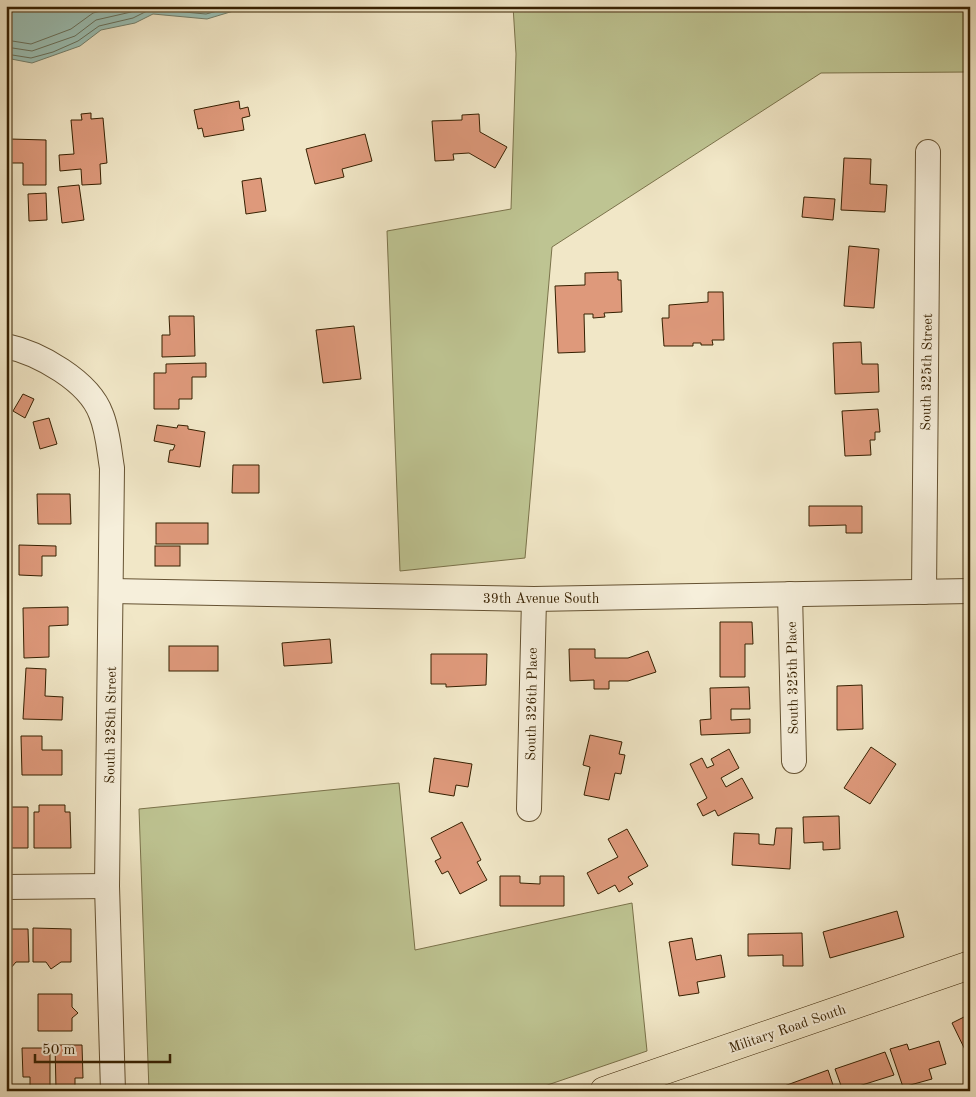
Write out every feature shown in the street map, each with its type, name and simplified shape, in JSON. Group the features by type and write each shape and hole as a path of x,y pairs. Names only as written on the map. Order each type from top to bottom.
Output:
{"main road":[{"name":"Military Road South","path":"604,1091 970,965"}],"street":[{"name":"South 325th Street","path":"924,592 928,152"},
{"name":"South 328th Street","path":"6,346 19,349 44,360 66,374 89,394 101,413 107,433 112,468 107,886 113,1091"},
{"name":"39th Avenue South","path":"112,592 534,600 970,591"},
{"name":"South 325th Place","path":"790,594 794,761"},
{"name":"South 326th Place","path":"529,809 534,600"},
{"path":"6,887 107,886"}],"green space":[{"path":"513,6 970,6 970,72 821,73 552,247 525,558 400,571 387,231 511,209 516,54"},
{"path":"399,783 415,950 632,903 647,1051 530,1091 149,1091 139,809"}],"water":[{"path":"6,6 250,6 207,19 153,14 135,23 101,30 80,46 32,63 6,58"}],"building":[{"path":"239,101 240,109 248,107 250,116 242,118 244,130 204,137 202,128 198,129 194,110"},
{"path":"91,113 91,119 103,118 107,163 100,164 101,184 82,185 81,169 60,171 59,155 74,154 71,120 82,120 81,114"},
{"path":"479,114 480,132 507,147 495,168 469,153 453,154 454,160 435,161 432,121 462,120 462,115"},
{"path":"365,134 372,161 342,169 344,177 315,184 306,149"},
{"path":"10,139 46,140 46,185 23,185 23,163 11,163"},
{"path":"844,158 871,159 870,184 887,185 885,212 841,210"},
{"path":"261,178 266,211 246,214 242,181"},
{"path":"79,185 84,220 62,223 58,187"},
{"path":"46,193 47,220 29,221 28,194"},
{"path":"804,197 835,199 833,220 802,217"},
{"path":"849,246 879,249 874,308 844,306"},
{"path":"618,272 618,280 621,280 622,312 604,313 605,317 593,318 593,314 584,314 585,352 558,353 555,286 585,285 585,273"},
{"path":"708,292 723,292 724,340 712,340 713,345 693,343 693,346 664,346 662,318 669,318 669,305 708,302"},
{"path":"169,316 194,316 195,356 162,357 162,335 170,335"},
{"path":"354,326 361,379 323,383 316,330"},
{"path":"861,342 862,364 878,364 879,392 835,394 833,343"},
{"path":"206,363 206,377 192,377 192,399 179,399 179,409 154,409 154,373 166,373 166,364"},
{"path":"23,394 34,399 25,418 13,411"},
{"path":"878,409 880,432 875,432 875,440 870,440 871,455 845,456 842,411"},
{"path":"49,418 57,444 40,449 33,422"},
{"path":"157,425 177,428 178,425 188,426 188,429 205,432 200,467 168,462 170,450 173,450 175,445 154,441"},
{"path":"233,465 259,465 259,493 232,493"},
{"path":"37,494 70,494 71,524 38,524"},
{"path":"809,506 862,506 862,533 846,533 846,525 809,526"},
{"path":"156,523 208,523 208,544 156,544"},
{"path":"19,545 56,546 56,556 42,556 42,576 19,575"},
{"path":"155,546 180,546 180,566 155,566"},
{"path":"68,607 68,625 49,626 49,657 24,658 23,608"},
{"path":"720,622 752,622 753,644 745,644 745,677 720,677"},
{"path":"330,639 332,663 284,666 282,643"},
{"path":"169,646 218,646 218,671 169,671"},
{"path":"569,649 595,649 595,658 628,658 648,651 656,672 628,681 609,681 609,689 594,689 594,680 570,681"},
{"path":"431,654 487,654 486,685 446,687 446,684 431,684"},
{"path":"26,668 46,669 45,696 63,697 62,720 23,719"},
{"path":"862,685 863,729 837,730 837,686"},
{"path":"749,687 750,709 731,709 731,720 750,719 750,733 701,735 700,720 711,719 710,688"},
{"path":"590,735 622,742 619,754 625,755 621,774 615,773 609,800 584,795 590,767 583,765"},
{"path":"21,736 42,736 42,750 62,750 62,775 22,775"},
{"path":"871,747 896,764 870,804 844,788"},
{"path":"729,749 739,768 721,778 726,787 742,778 753,798 718,816 715,810 703,816 697,804 707,798 690,764 702,758 707,768 714,765 711,759"},
{"path":"434,758 472,764 468,787 456,785 454,796 429,792"},
{"path":"39,805 65,805 65,812 70,812 71,848 34,848 34,812 39,812"},
{"path":"6,807 28,807 28,848 8,848"},
{"path":"839,816 840,849 823,850 823,842 804,843 803,817"},
{"path":"462,822 481,860 477,862 487,880 460,894 448,871 442,874 435,861 441,858 431,838"},
{"path":"776,828 792,828 790,869 732,865 734,833 759,834 759,844 774,845"},
{"path":"627,829 648,866 628,877 633,884 619,892 615,885 598,894 587,873 618,857 608,839"},
{"path":"500,876 520,876 520,883 540,884 540,876 564,876 564,906 500,906"},
{"path":"897,911 904,937 830,958 823,932"},
{"path":"33,928 71,929 71,962 61,962 51,969 46,962 33,962"},
{"path":"6,929 28,929 29,962 16,962 10,969 6,965"},
{"path":"802,933 803,966 783,966 783,955 748,956 748,934"},
{"path":"692,938 696,960 721,955 725,977 697,982 699,993 679,996 669,942"},
{"path":"38,994 72,994 72,1007 78,1013 72,1018 72,1031 38,1031"},
{"path":"970,1014 970,1060 952,1023"},
{"path":"939,1041 946,1064 929,1069 932,1079 903,1087 890,1049 907,1044 909,1050"},
{"path":"55,1045 82,1045 83,1078 75,1078 75,1089 56,1089"},
{"path":"22,1048 50,1048 50,1091 30,1091 30,1077 23,1077"},
{"path":"885,1052 894,1075 843,1091 835,1069"},
{"path":"828,1070 835,1091 776,1091 776,1089"}]}
